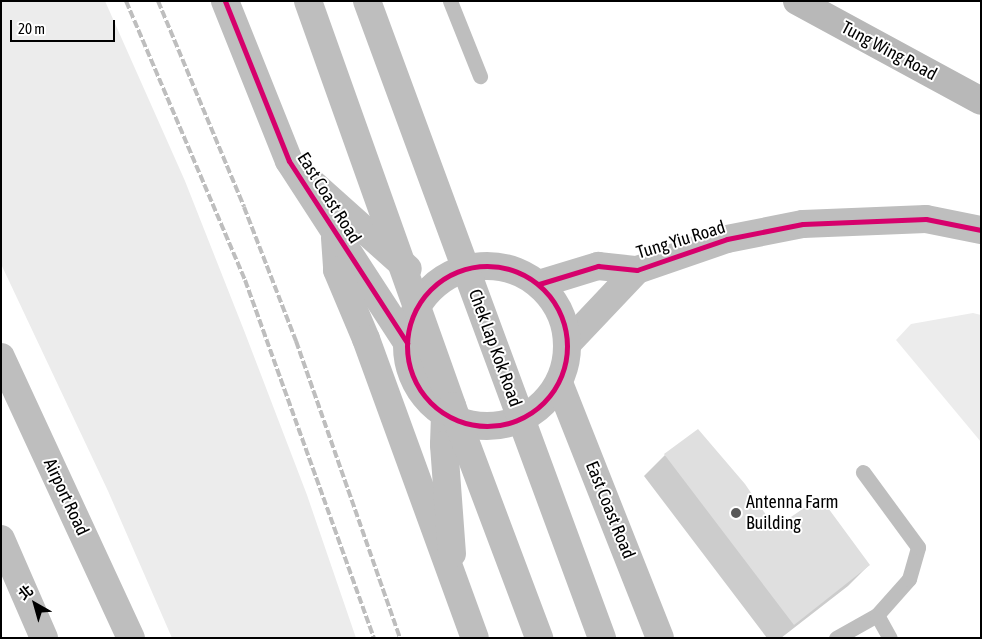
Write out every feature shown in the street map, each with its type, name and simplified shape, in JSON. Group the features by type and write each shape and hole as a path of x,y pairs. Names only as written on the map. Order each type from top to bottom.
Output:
{"main road":[{"name":"Tung Wing Road","path":"797,1 981,100"}],"street":[{"name":"East Coast Road","path":"225,1 289,161 336,238 380,297 407,343"},
{"path":"308,1 327,49 449,396 539,638"},
{"name":"Chek Lap Kok Road","path":"367,1 601,637"},
{"name":"East Coast Road","path":"289,161 357,224 434,287"},
{"name":"Tung Yiu Road","path":"538,284 598,266 637,270 727,239 804,224 926,219 981,230"},
{"name":"East Coast Road","path":"336,238 337,270 366,339 431,520 452,568 475,638"},
{"name":"East Coast Road","path":"487,266 514,270 538,284 560,313 568,344 559,383 542,405 519,420 495,426 469,424 445,415 426,399 416,385 410,368 407,343 412,318 434,287 460,271 487,266"},
{"name":"Tung Yiu Road","path":"568,344 637,270"},
{"name":"Airport Road","path":"1,357 131,638"},
{"name":"East Coast Road","path":"559,383 660,638"},
{"name":"East Coast Road","path":"445,415 444,444 452,568"},
{"path":"1,539 44,638"}],"lane":[{"path":"453,2 480,76"},
{"path":"836,638 877,615 909,579 918,547 863,472"},
{"path":"877,615 890,638"}],"shaded area":[{"path":"1,1 105,1 185,181 245,333 307,495 356,638 172,638 108,491 1,264"},
{"path":"973,313 981,315 981,442 896,340 911,324"}],"building":[{"name":"Antenna Farm Building","path":"698,429 745,484 775,528 820,497 870,565 794,625 664,454"}],"railway":[{"path":"126,1 245,280 374,638"},
{"path":"158,1 244,207 296,341 400,638"}],"cycle path":[{"path":"225,1 289,161 407,343"},
{"path":"539,284 598,266 637,270 727,239 803,224 926,219 981,230"},
{"path":"487,266 518,272 538,284 549,295 561,315 567,346 561,377 549,397 538,408 518,420 487,426 456,420 436,408 425,397 413,377 407,346 413,315 425,295 436,284 456,272 487,266"}],"place":[{"name":"Antenna Farm Building","path":"736,513"}]}
